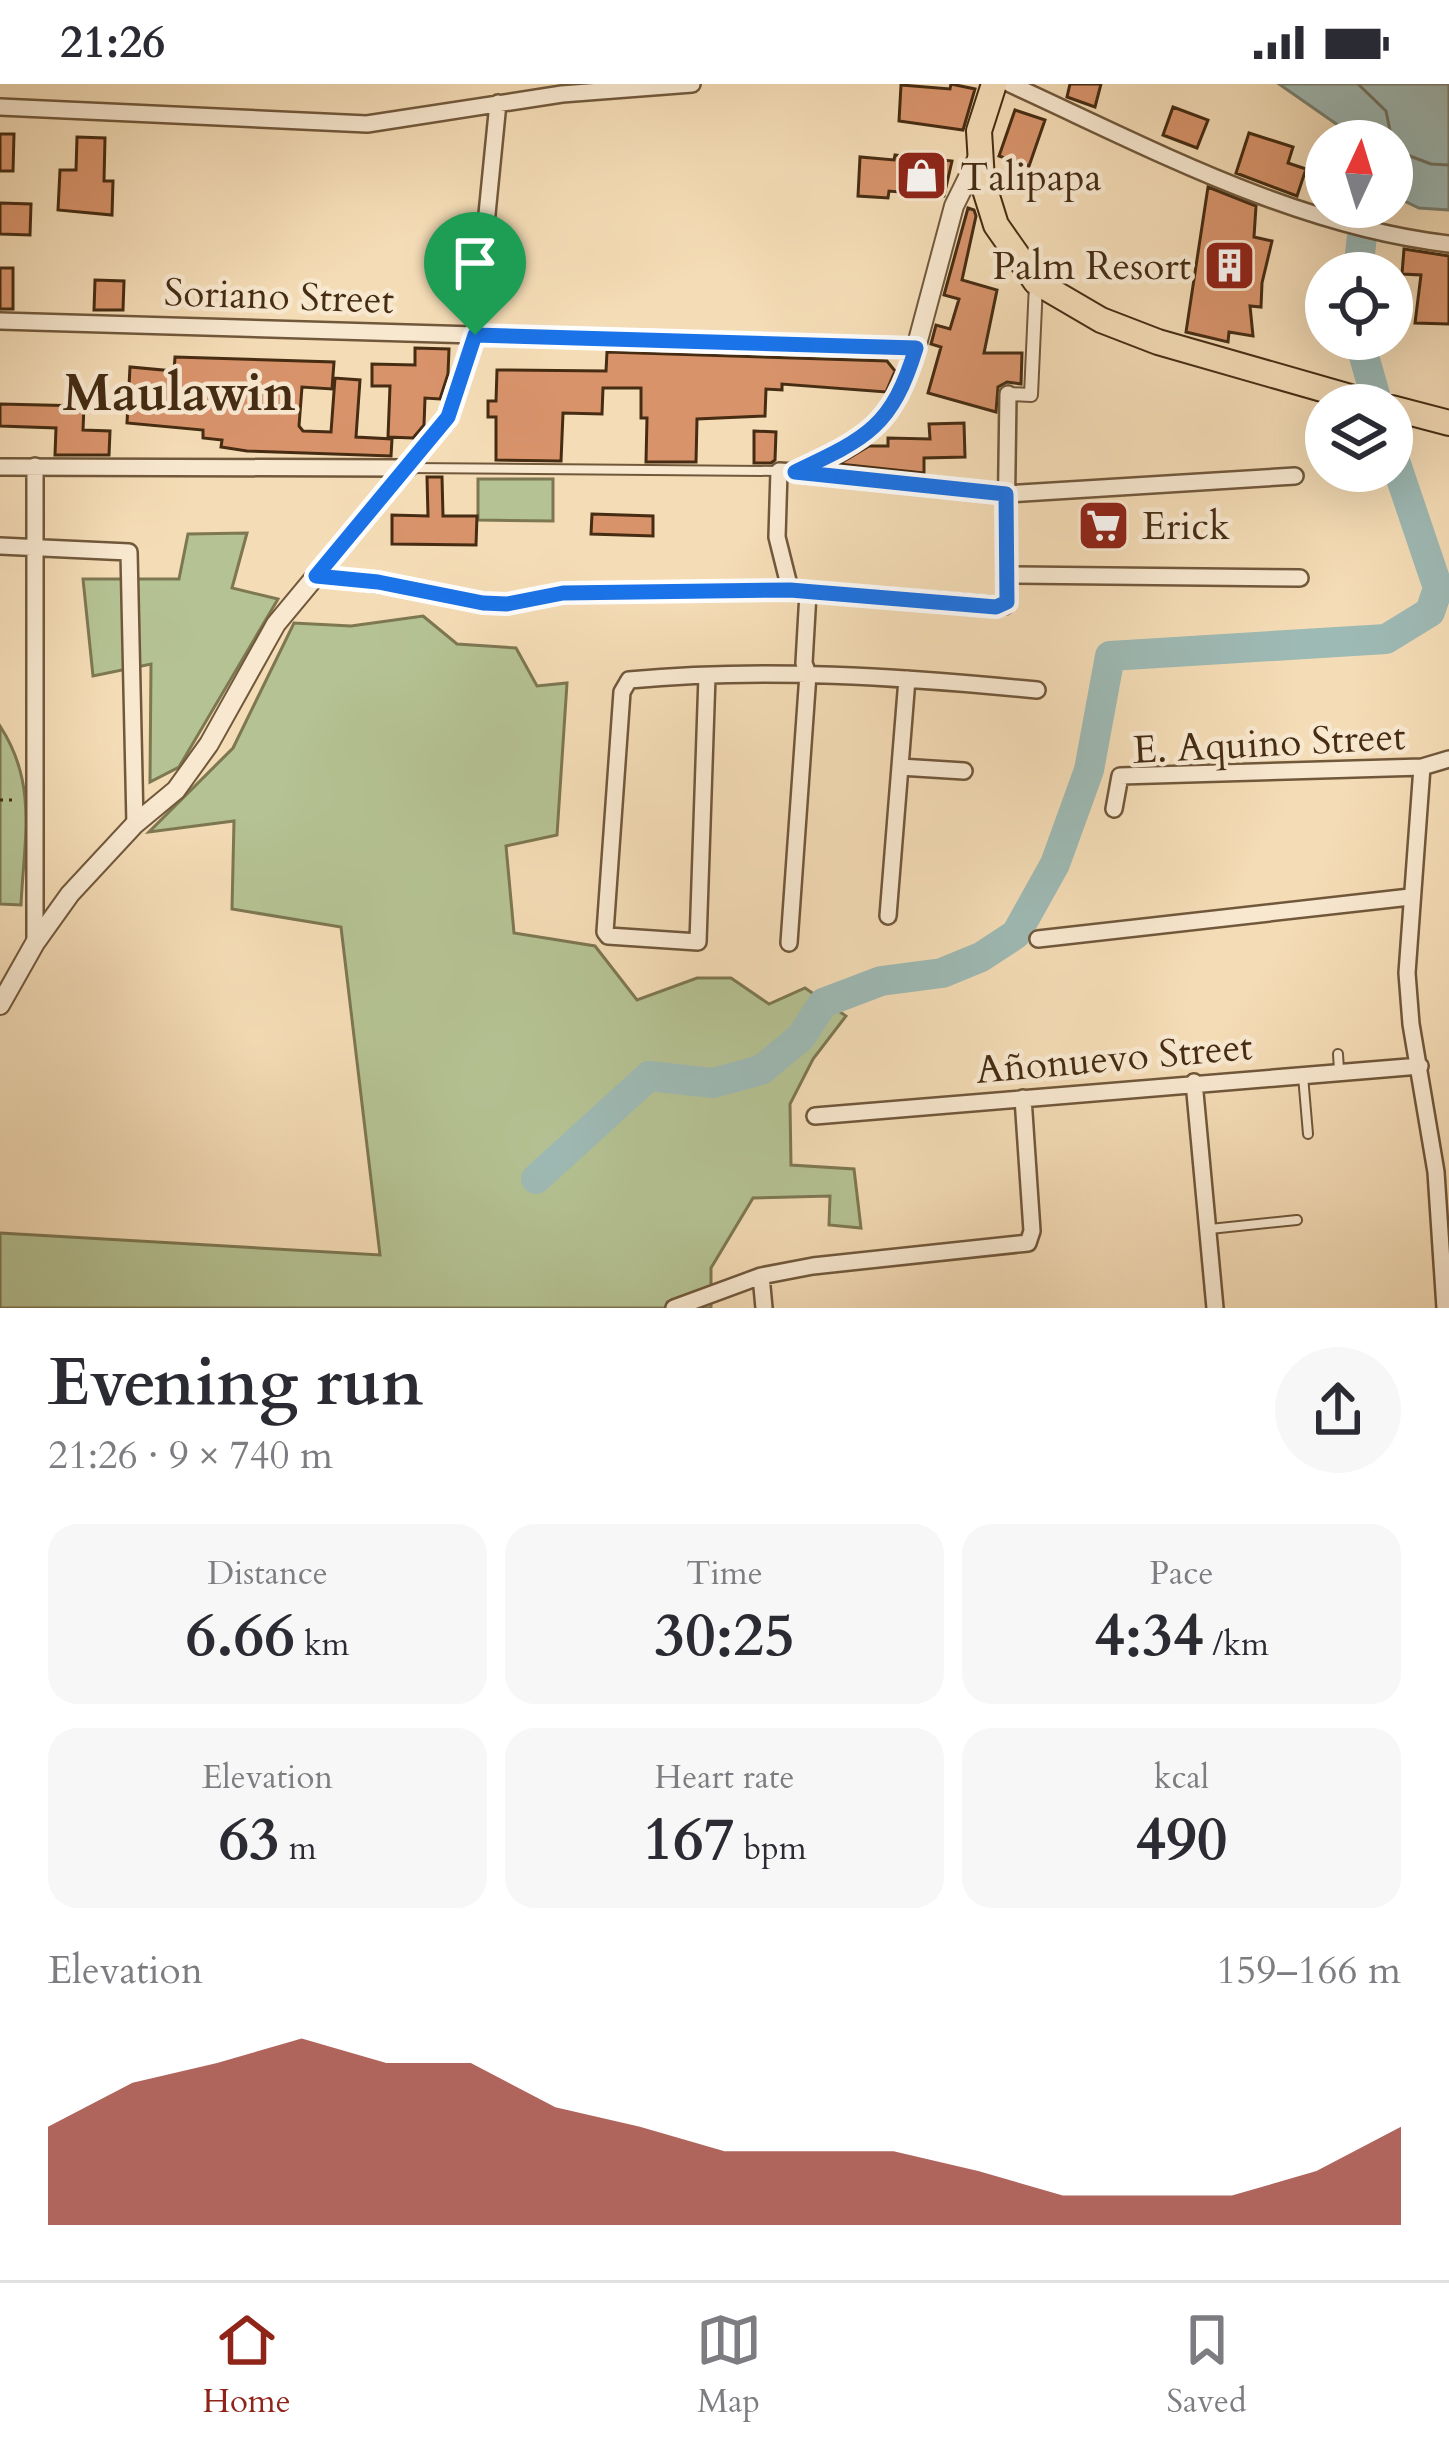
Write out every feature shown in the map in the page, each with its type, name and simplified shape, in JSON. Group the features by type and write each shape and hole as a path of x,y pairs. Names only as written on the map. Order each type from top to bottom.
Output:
{"main road":[{"path":"994,84 979,131 982,180 996,225 1036,283 1101,320 1158,342 1305,384"},
{"path":"1413,414 1449,423"}],"street":[{"path":"0,107 367,124 498,103 692,84"},
{"path":"1010,84 1207,174 1341,223 1388,237 1449,244"},
{"path":"0,1006 70,894 135,824 176,790 209,744 276,624 448,417 475,335 498,103"},
{"path":"787,471 881,424 902,392 954,206 979,155"},
{"path":"316,576 507,604 563,593 790,590 1001,607 1008,598 1008,394 1031,395 1036,283"},
{"name":"Soriano Street","path":"0,320 916,348"},
{"path":"35,466 35,944"},
{"path":"0,467 409,468"},
{"path":"787,471 1006,494 1295,476"},
{"path":"787,471 777,537 790,590"},
{"path":"0,546 129,552 135,824"},
{"path":"1008,574 1300,578"},
{"path":"789,943 808,674 804,663 808,593"},
{"path":"707,676 698,942 608,936 624,686 629,680 707,676 808,674 1037,690"},
{"path":"888,916 907,679"},
{"name":"E. Aquino Street","path":"1114,809 1120,776 1422,767 1449,759"},
{"path":"900,767 964,771"},
{"path":"1422,767 1407,973 1436,1172 1445,1308"},
{"path":"1038,939 1410,897"},
{"name":"Añonuevo Street","path":"814,1116 1420,1066"},
{"path":"1194,1082 1216,1308"},
{"path":"674,1308 761,1276 813,1266 1028,1243 1032,1231 1023,1098"},
{"path":"761,1276 764,1308"}],"lane":[{"path":"409,468 787,471"},
{"path":"1338,1054 1339,1072"},
{"path":"1303,1074 1307,1134"},
{"path":"1209,1229 1297,1220"}],"green space":[{"path":"478,479 553,479 553,521 478,520"},
{"path":"247,533 232,588 278,599 179,767 150,782 151,664 93,676 83,579 179,579 188,534"},
{"path":"423,616 457,644 516,648 537,686 567,683 557,835 506,846 514,933 595,946 637,1000 697,978 731,978 769,1004 805,988 846,1016 813,1059 790,1104 791,1165 854,1169 861,1228 829,1225 830,1196 753,1198 711,1268 711,1308 0,1308 0,1233 380,1255 341,927 232,909 234,821 149,832 233,748 294,623 351,626"},
{"path":"0,726 20,769 24,791 21,905 0,904"}],"water":[{"path":"1279,84 1449,84 1449,210 1413,205 1413,120 1331,120"}],"building":[{"path":"951,84 975,89 963,130 899,121 901,85 950,89"},
{"path":"1070,84 1101,84 1095,107 1067,97"},
{"path":"1173,107 1208,120 1197,148 1163,135"},
{"path":"1015,110 1045,120 1029,166 999,156"},
{"path":"1249,133 1293,147 1288,163 1305,169 1297,196 1236,173"},
{"path":"0,134 14,134 13,171 0,171"},
{"path":"77,137 105,138 104,181 113,181 112,215 58,210 60,170 76,170"},
{"name":"Talipapa","path":"895,155 952,161 944,196 889,191 888,198 858,196 860,157 894,160"},
{"name":"Palm Resort","path":"1208,187 1256,206 1254,237 1272,241 1261,307 1250,306 1253,336 1229,332 1228,342 1186,332"},
{"path":"0,203 31,204 30,235 0,234"},
{"path":"968,208 976,216 962,280 997,290 984,353 1022,353 1021,384 1007,382 998,387 996,412 928,393 941,347 931,344 936,325 950,329 959,299 944,295"},
{"path":"1404,249 1449,256 1449,324 1415,323 1421,275 1413,275 1413,252"},
{"path":"0,268 13,268 13,309 0,309"},
{"path":"95,280 124,281 123,310 94,310"},
{"path":"415,348 449,349 448,374 440,399 425,398 424,425 413,438 388,437 390,386 372,386 372,364 415,365"},
{"path":"607,352 887,361 895,371 886,392 782,384 782,390 766,389 765,416 697,419 696,462 646,462 647,418 641,418 641,388 603,388 602,414 563,413 561,461 496,460 496,417 488,417 488,401 496,401 497,370 606,371"},
{"path":"175,357 334,362 332,389 302,387 299,426 303,431 331,432 335,378 360,380 356,437 392,439 391,456 247,451 221,447 222,440 203,438 203,430 127,423 130,367 174,371"},
{"path":"0,404 84,406 83,430 110,431 109,455 55,455 56,428 0,426"},
{"path":"964,423 965,457 924,458 924,473 839,464 869,446 888,446 888,438 930,439 929,424"},
{"path":"754,431 776,432 771,463 754,463"},
{"path":"427,477 442,477 443,516 477,516 476,545 392,544 392,515 428,516"},
{"path":"592,514 653,516 653,536 591,534"}],"waterway":[{"path":"1360,252 1363,228"},
{"path":"1365,360 1372,384"},
{"path":"536,1179 649,1076 713,1083 761,1070 801,1037 823,1003 881,981 942,973 981,957 1016,934 1055,864 1089,770 1110,656 1386,639 1430,612 1438,588 1406,492"}],"place":[{"name":"Talipapa","path":"921,176"},
{"name":"Palm Resort","path":"1230,265"},
{"name":"Erick","path":"1103,525"}],"district":[{"name":"Maulawin","path":"179,392"}],"route":[{"path":"475,335 916,348 902,392 881,424 795,472 1006,494 1005,606 790,590 603,591 483,603 378,582 316,576 448,417 475,335"}]}
